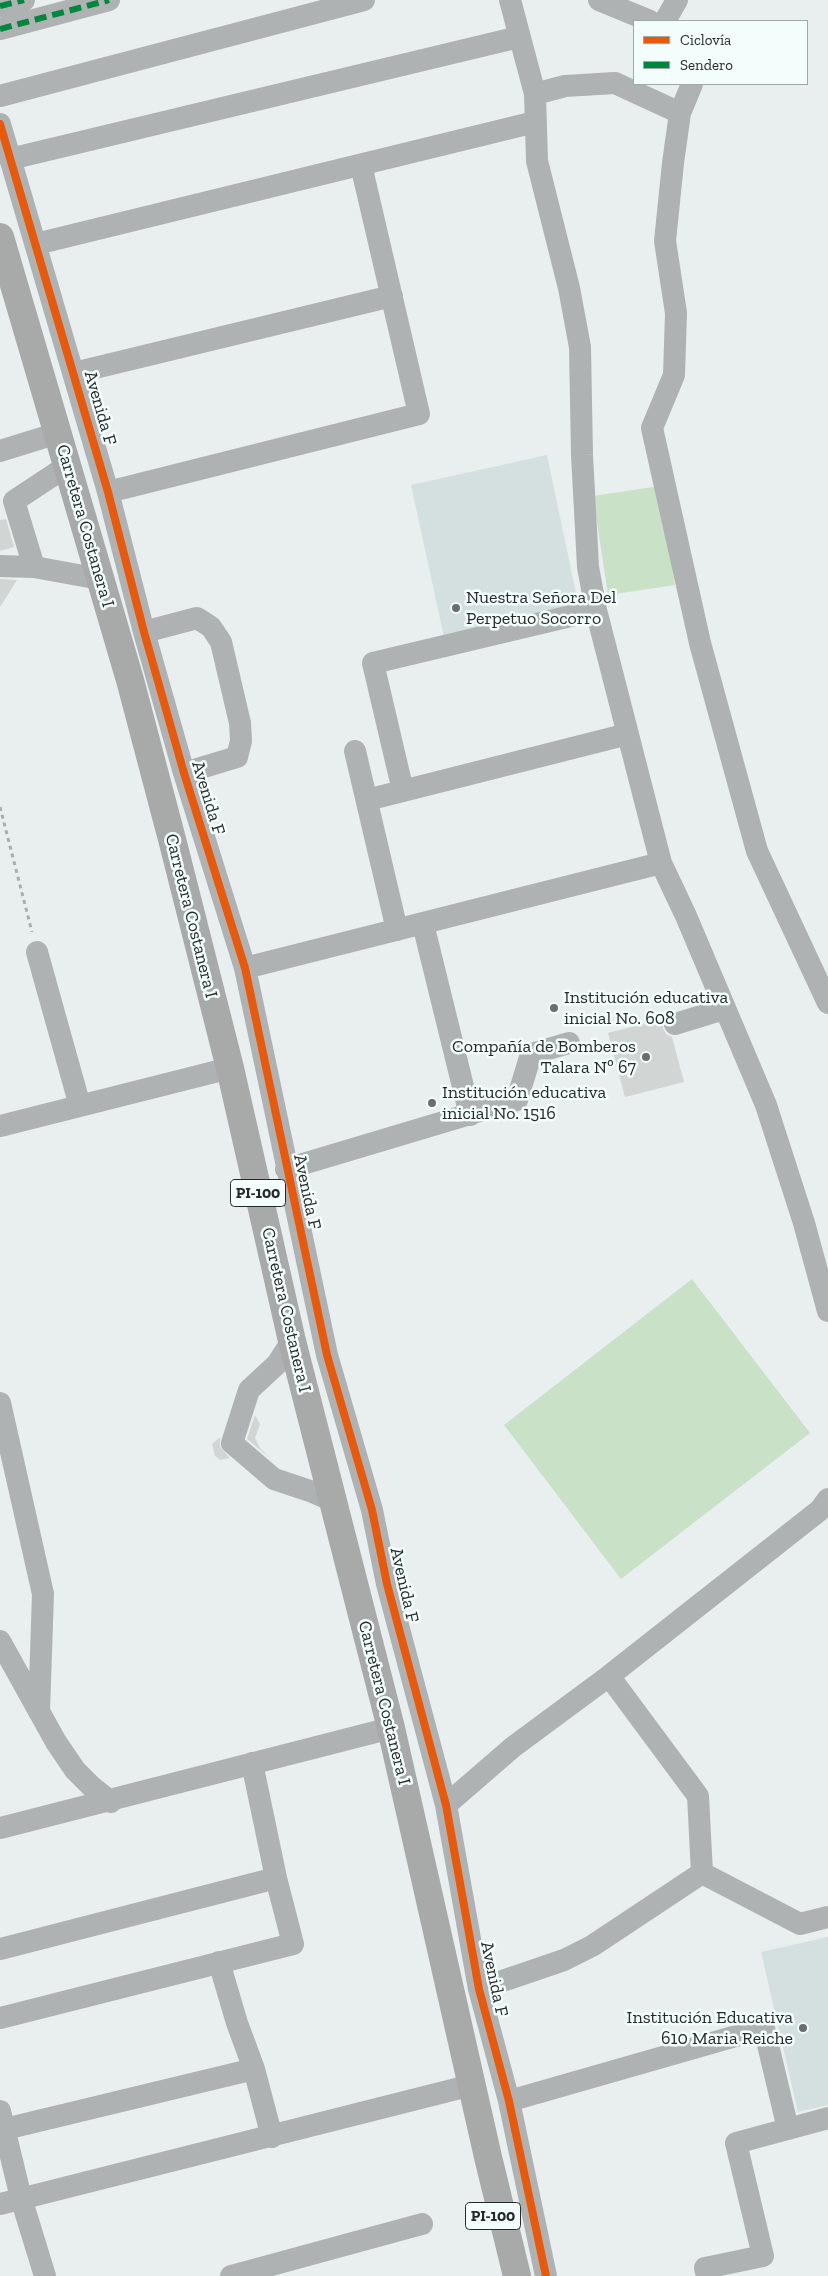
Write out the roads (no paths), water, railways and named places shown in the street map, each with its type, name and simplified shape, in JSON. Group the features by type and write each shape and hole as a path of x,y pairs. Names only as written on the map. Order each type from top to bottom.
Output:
{"main road":[{"name":"Carretera Costanera I","path":"0,237 155,774 230,1068 292,1341 391,1728 488,2157 518,2276"},
{"name":"Carretera Costanera I","path":"488,2157 498,2276"}],"street":[{"path":"0,6 24,0"},
{"path":"0,29 109,0"},
{"path":"0,96 364,0"},
{"path":"510,0 535,94 537,161 563,260 580,347 582,455 588,567 596,610 661,863 686,916 766,1105 782,1149 828,1311"},
{"path":"599,0 648,20"},
{"path":"666,20 677,0"},
{"path":"10,159 519,37"},
{"path":"535,94 565,86 615,83 680,113"},
{"path":"692,85 680,113 665,241 676,313 674,375 652,428 700,643 757,851 828,1003"},
{"path":"36,244 535,122"},
{"name":"Avenida F","path":"0,124 74,372 184,773 245,968 286,1169 327,1355 372,1510 387,1584 446,1805 479,1989 509,2101 546,2276"},
{"path":"108,492 419,414 361,165"},
{"path":"74,372 392,296"},
{"path":"0,450 58,434"},
{"path":"34,567 7,503 67,466"},
{"path":"0,566 34,567 100,579"},
{"path":"403,791 373,663 596,610"},
{"path":"144,632 197,618 211,627 221,642 240,723 241,742 237,757 184,773"},
{"path":"366,800 628,734"},
{"path":"355,751 397,930"},
{"path":"245,968 661,863"},
{"path":"423,924 470,1115"},
{"path":"37,952 80,1106"},
{"path":"676,1024 724,1009"},
{"path":"286,1169 517,1100 531,1054 569,1044"},
{"path":"0,1126 230,1068"},
{"path":"292,1341 277,1364 250,1390 232,1443 274,1479 333,1501"},
{"path":"0,1403 43,1594 39,1712"},
{"path":"446,1805 513,1747 609,1676 820,1510 828,1499"},
{"path":"0,1641 6,1663 76,1770 92,1787 111,1802"},
{"path":"609,1676 698,1796 702,1873"},
{"path":"0,1828 111,1802 252,1763 391,1728"},
{"path":"0,2018 293,1944 276,1878 252,1763"},
{"path":"702,1873 800,1924 828,1917"},
{"path":"479,1989 564,1960 592,1946 702,1873"},
{"path":"0,1949 276,1878"},
{"path":"219,1962 237,2023 254,2069 272,2137"},
{"path":"509,2101 764,2028 788,2129"},
{"path":"45,2276 21,2198 2,2120 254,2069"},
{"path":"0,2204 272,2137 472,2085"},
{"path":"706,2272 763,2256 736,2143 828,2118"},
{"path":"231,2276 422,2224"}],"place":[{"name":"Nuestra Señora Del Perpetuo Socorro","path":"456,608"},
{"name":"Institución educativa inicial No. 608","path":"554,1008"},
{"name":"Compañía de Bomberos Talara Nº 67","path":"646,1057"},
{"name":"Institución educativa inicial No. 1516","path":"432,1103"},
{"name":"Institución Educativa 610 Maria Reiche","path":"803,2028"}]}
